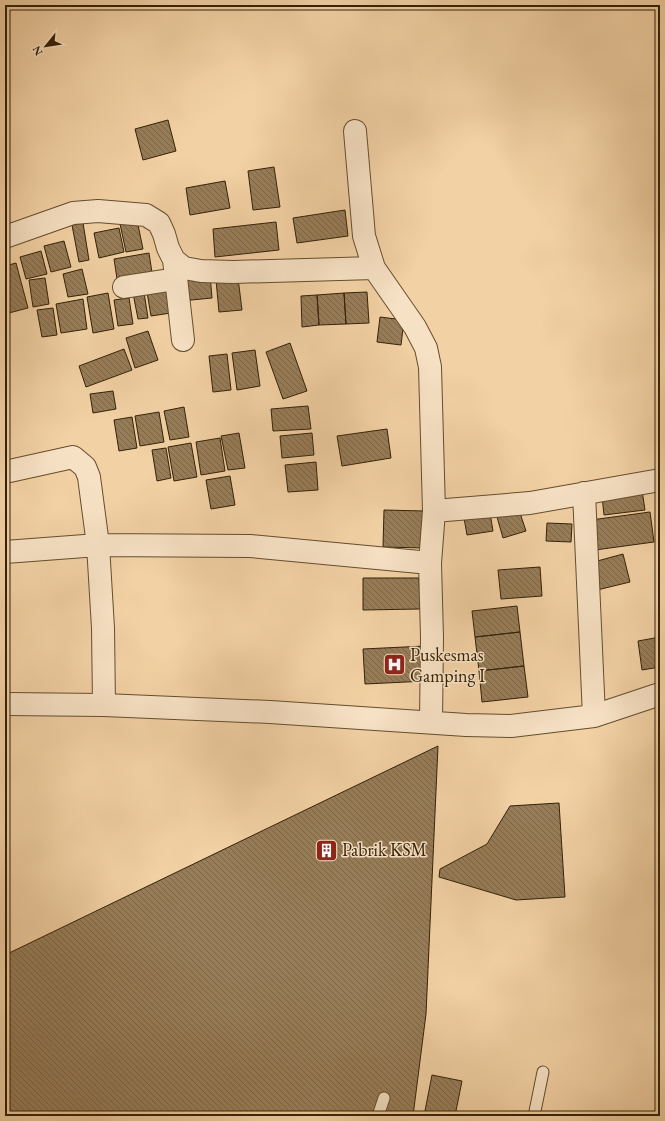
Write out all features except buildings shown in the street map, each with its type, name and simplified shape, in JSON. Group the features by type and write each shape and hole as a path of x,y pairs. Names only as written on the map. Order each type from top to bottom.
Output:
{"street":[{"path":"355,131 364,236 374,268 415,327 426,348 430,367 434,511 430,564 432,637 431,722"},
{"path":"5,237 73,212 98,211 146,215 159,223 175,269 183,340"},
{"path":"124,287 175,269 184,268 201,271 374,268"},
{"path":"5,472 73,457 85,467 89,477 98,545 103,628 104,705"},
{"path":"434,511 530,503 660,480"},
{"path":"584,493 594,716"},
{"path":"5,552 98,545 250,546 430,564"},
{"path":"5,704 104,705 286,713 466,725 511,726 594,716 660,694"}],"lane":[{"path":"534,1116 543,1072"},
{"path":"378,1116 384,1098"}],"place":[{"name":"Puskesmas Gamping I","path":"395,665"},
{"name":"Pabrik KSM","path":"327,850"}]}
